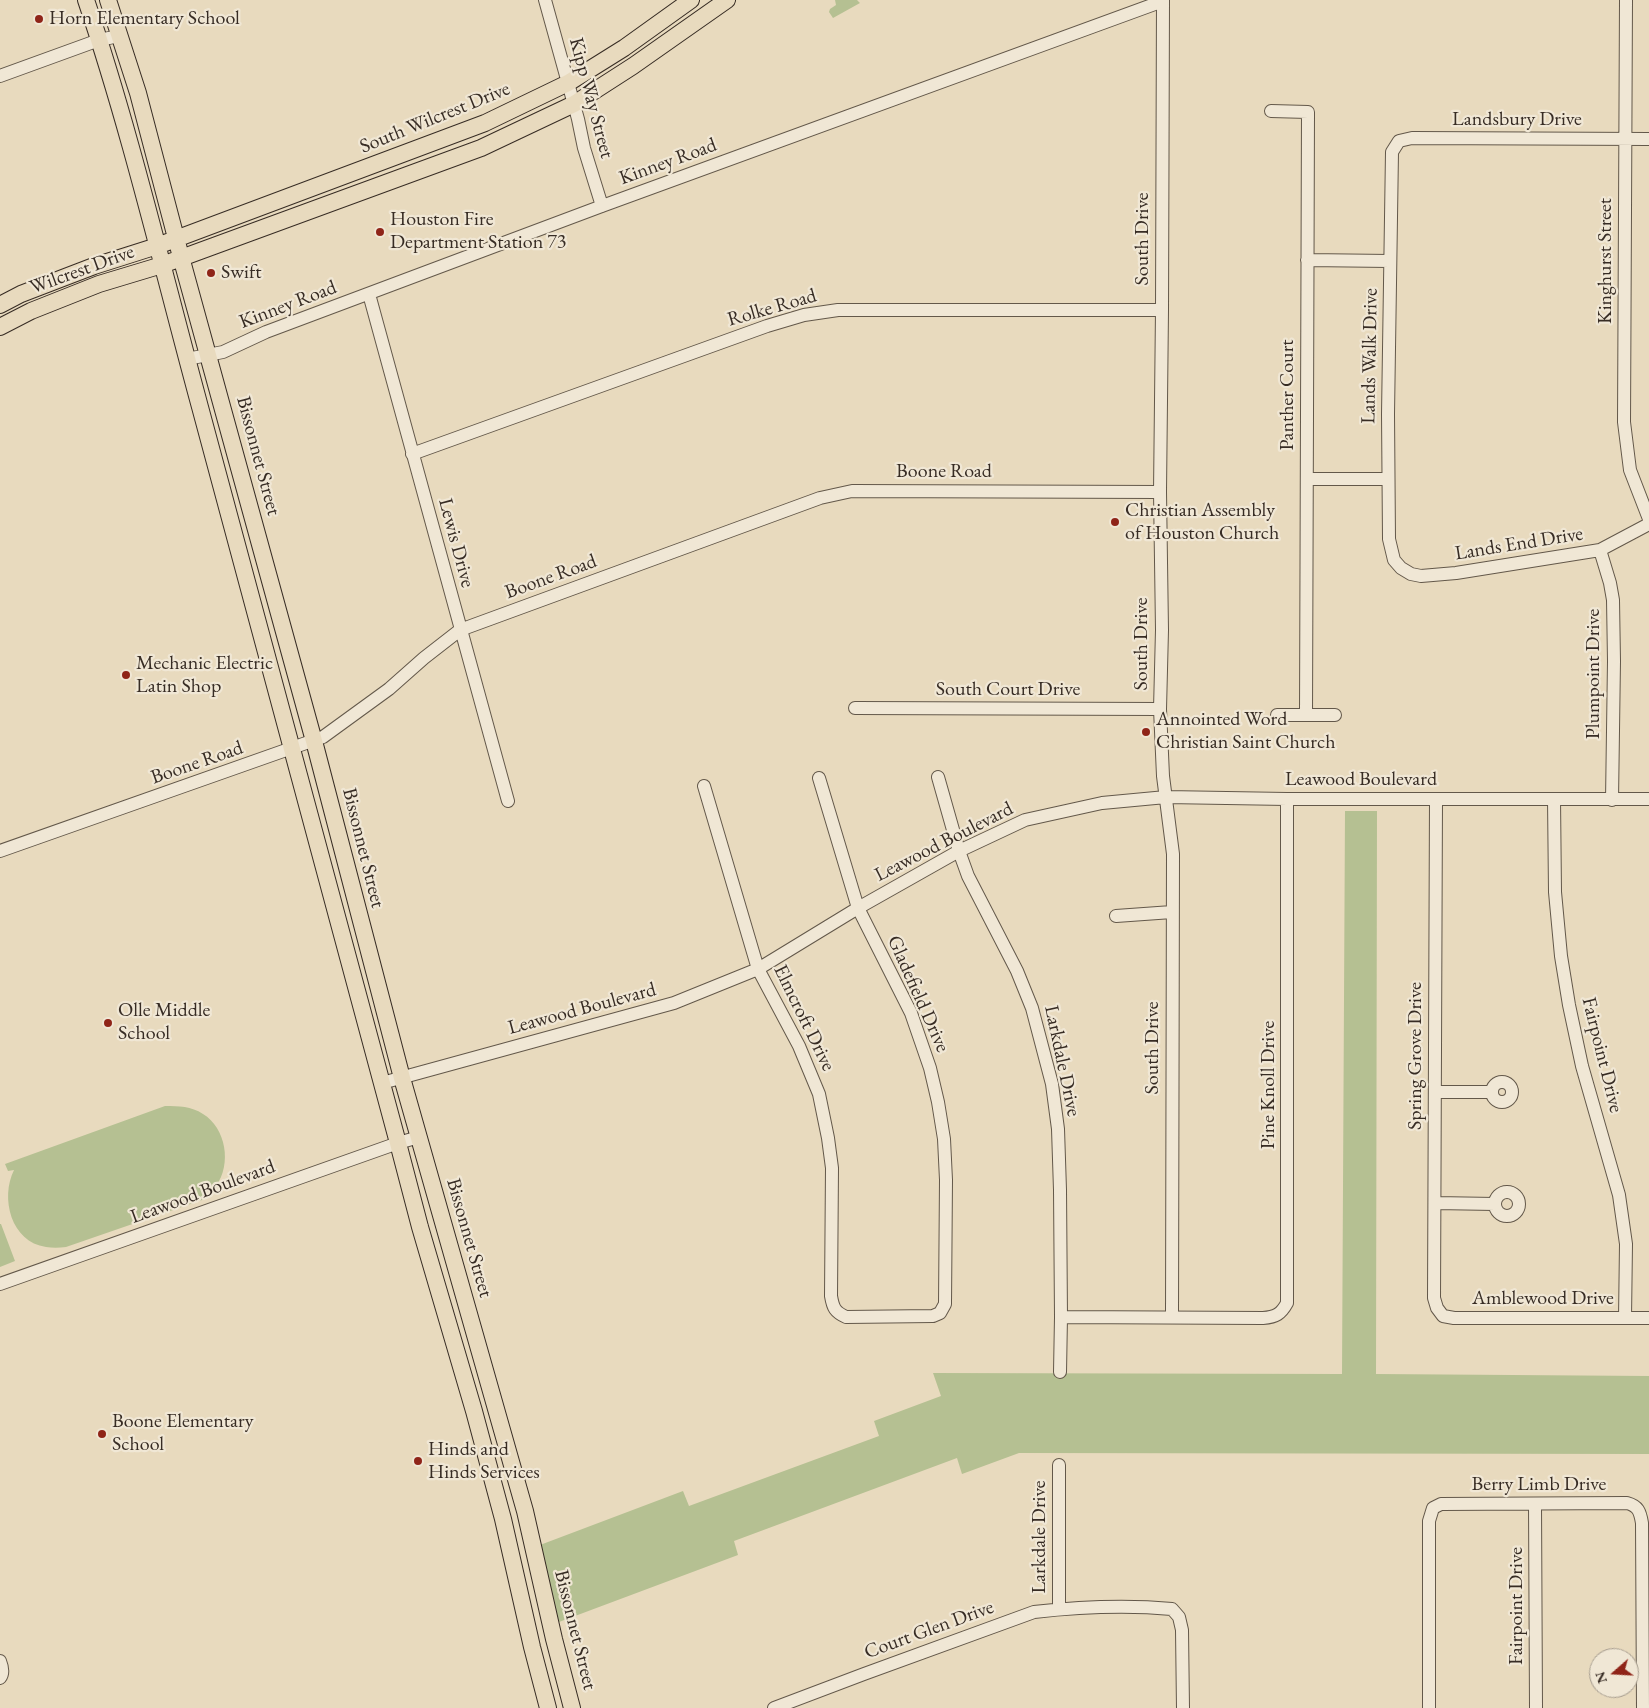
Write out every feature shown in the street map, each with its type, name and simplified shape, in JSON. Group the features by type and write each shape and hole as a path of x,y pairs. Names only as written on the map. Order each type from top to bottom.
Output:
{"main road":[{"name":"Bissonnet Street","path":"86,0 100,40 140,181 417,1217 477,1420 503,1519 548,1708"},
{"name":"Bissonnet Street","path":"108,0 138,93 181,258 314,741 402,1078 525,1511 572,1708"},
{"name":"South Wilcrest Drive","path":"176,239 485,123 568,83 624,48 691,0"},
{"path":"574,104 633,66 727,0"},
{"name":"South Wilcrest Drive","path":"181,258 481,148 574,104"},
{"path":"352,173 363,192"},
{"name":"Wilcrest Drive","path":"0,305 21,294 94,266 176,239"},
{"name":"Wilcrest Drive","path":"0,327 31,311 99,284 181,258"},
{"path":"21,294 31,311"},
{"path":"212,452 234,446"},
{"path":"440,1298 462,1291"}],"street":[{"name":"Kipp Way Street","path":"545,0 574,104 584,148 602,206"},
{"name":"Kinney Road","path":"187,359 223,352 266,332 602,206 1163,0"},
{"name":"South Drive","path":"1163,0 1160,492 1162,630 1160,709 1163,776 1173,854 1172,1317"},
{"name":"Kinghurst Street","path":"1626,0 1624,422 1630,470 1649,519"},
{"path":"0,76 100,40 119,36"},
{"name":"Panther Court","path":"1271,111 1308,112 1306,715"},
{"name":"Landsbury Drive","path":"1392,152 1398,141 1412,138 1649,139"},
{"name":"Lands Walk Drive","path":"1392,152 1388,478 1389,539 1394,560"},
{"path":"1307,260 1390,261"},
{"name":"Lewis Drive","path":"369,294 508,801"},
{"name":"Rolke Road","path":"412,454 768,326 804,315 838,310 1162,310"},
{"path":"1307,479 1388,478"},
{"name":"Boone Road","path":"0,851 314,741 323,737 388,690 424,658 460,630 820,498 852,491 1160,492"},
{"name":"Lands End Drive","path":"1394,560 1401,568 1411,574 1421,576 1465,572 1600,550 1649,524"},
{"name":"Plumpoint Drive","path":"1600,550 1613,600 1612,800"},
{"name":"South Court Drive","path":"855,708 1160,709"},
{"path":"1277,716 1335,715"},
{"name":"Larkdale Drive","path":"938,777 968,876 1017,971 1032,1008 1052,1084 1058,1130 1060,1372"},
{"name":"Gladefield Drive","path":"819,778 858,908 911,1013 930,1068 944,1139 946,1180 945,1304 940,1313 932,1316 846,1317 839,1314 833,1307 831,1273"},
{"name":"Elmcroft Drive","path":"704,786 758,969 799,1046 819,1094 832,1168 831,1273"},
{"name":"Leawood Boulevard","path":"382,1083 674,1003 758,969 858,908 959,850 1025,820 1102,803 1166,797 1649,799"},
{"name":"Pine Knoll Drive","path":"1172,1317 1273,1317 1282,1313 1287,1303 1288,799"},
{"name":"Spring Grove Drive","path":"1436,799 1434,1298 1439,1312"},
{"name":"Fairpoint Drive","path":"1554,799 1555,892 1561,956 1582,1066 1619,1195 1626,1244 1625,1318"},
{"path":"1116,916 1172,912"},
{"path":"1435,1092 1492,1092"},
{"name":"Leawood Boulevard","path":"0,1284 419,1137"},
{"path":"1434,1203 1495,1204"},
{"name":"Amblewood Drive","path":"1439,1312 1443,1316 1454,1318 1649,1318"},
{"path":"1061,1317 1172,1317"},
{"name":"Larkdale Drive","path":"1059,1465 1059,1609"},
{"name":"Berry Limb Drive","path":"1429,1708 1429,1521 1434,1508 1441,1504 1627,1503 1636,1506 1641,1512 1642,1523 1642,1708"},
{"name":"Fairpoint Drive","path":"1535,1504 1536,1708"},
{"name":"Court Glen Drive","path":"774,1708 1034,1612 1059,1609 1154,1607 1172,1609 1179,1617 1182,1630 1182,1708"},
{"path":"0,1661 2,1667 1,1677"}],"green space":[{"path":"835,0 857,0 860,3 833,18 829,12 836,5"},
{"path":"1345,811 1377,811 1376,1374 1649,1376 1649,1454 1019,1453 962,1474 957,1458 734,1541 738,1555 559,1622 540,1545 683,1491 689,1506 879,1436 874,1421 941,1396 933,1373 1342,1374"},
{"path":"165,1106 185,1107 198,1111 211,1120 221,1137 225,1157 221,1177 216,1186 202,1200 66,1247 46,1247 24,1237 17,1228 9,1205 8,1193 14,1170 8,1171 5,1164"},
{"path":"0,1224 15,1261 0,1267"}],"place":[{"name":"Horn Elementary School","path":"39,19"},
{"name":"Houston Fire Department Station 73","path":"380,232"},
{"name":"Swift","path":"211,273"},
{"name":"Christian Assembly of Houston Church","path":"1115,522"},
{"name":"Mechanic Electric Latin Shop","path":"126,675"},
{"name":"Annointed Word Christian Saint Church","path":"1146,732"},
{"name":"Olle Middle School","path":"108,1023"},
{"name":"Boone Elementary School","path":"102,1434"},
{"name":"Hinds and Hinds Services","path":"418,1461"}]}
